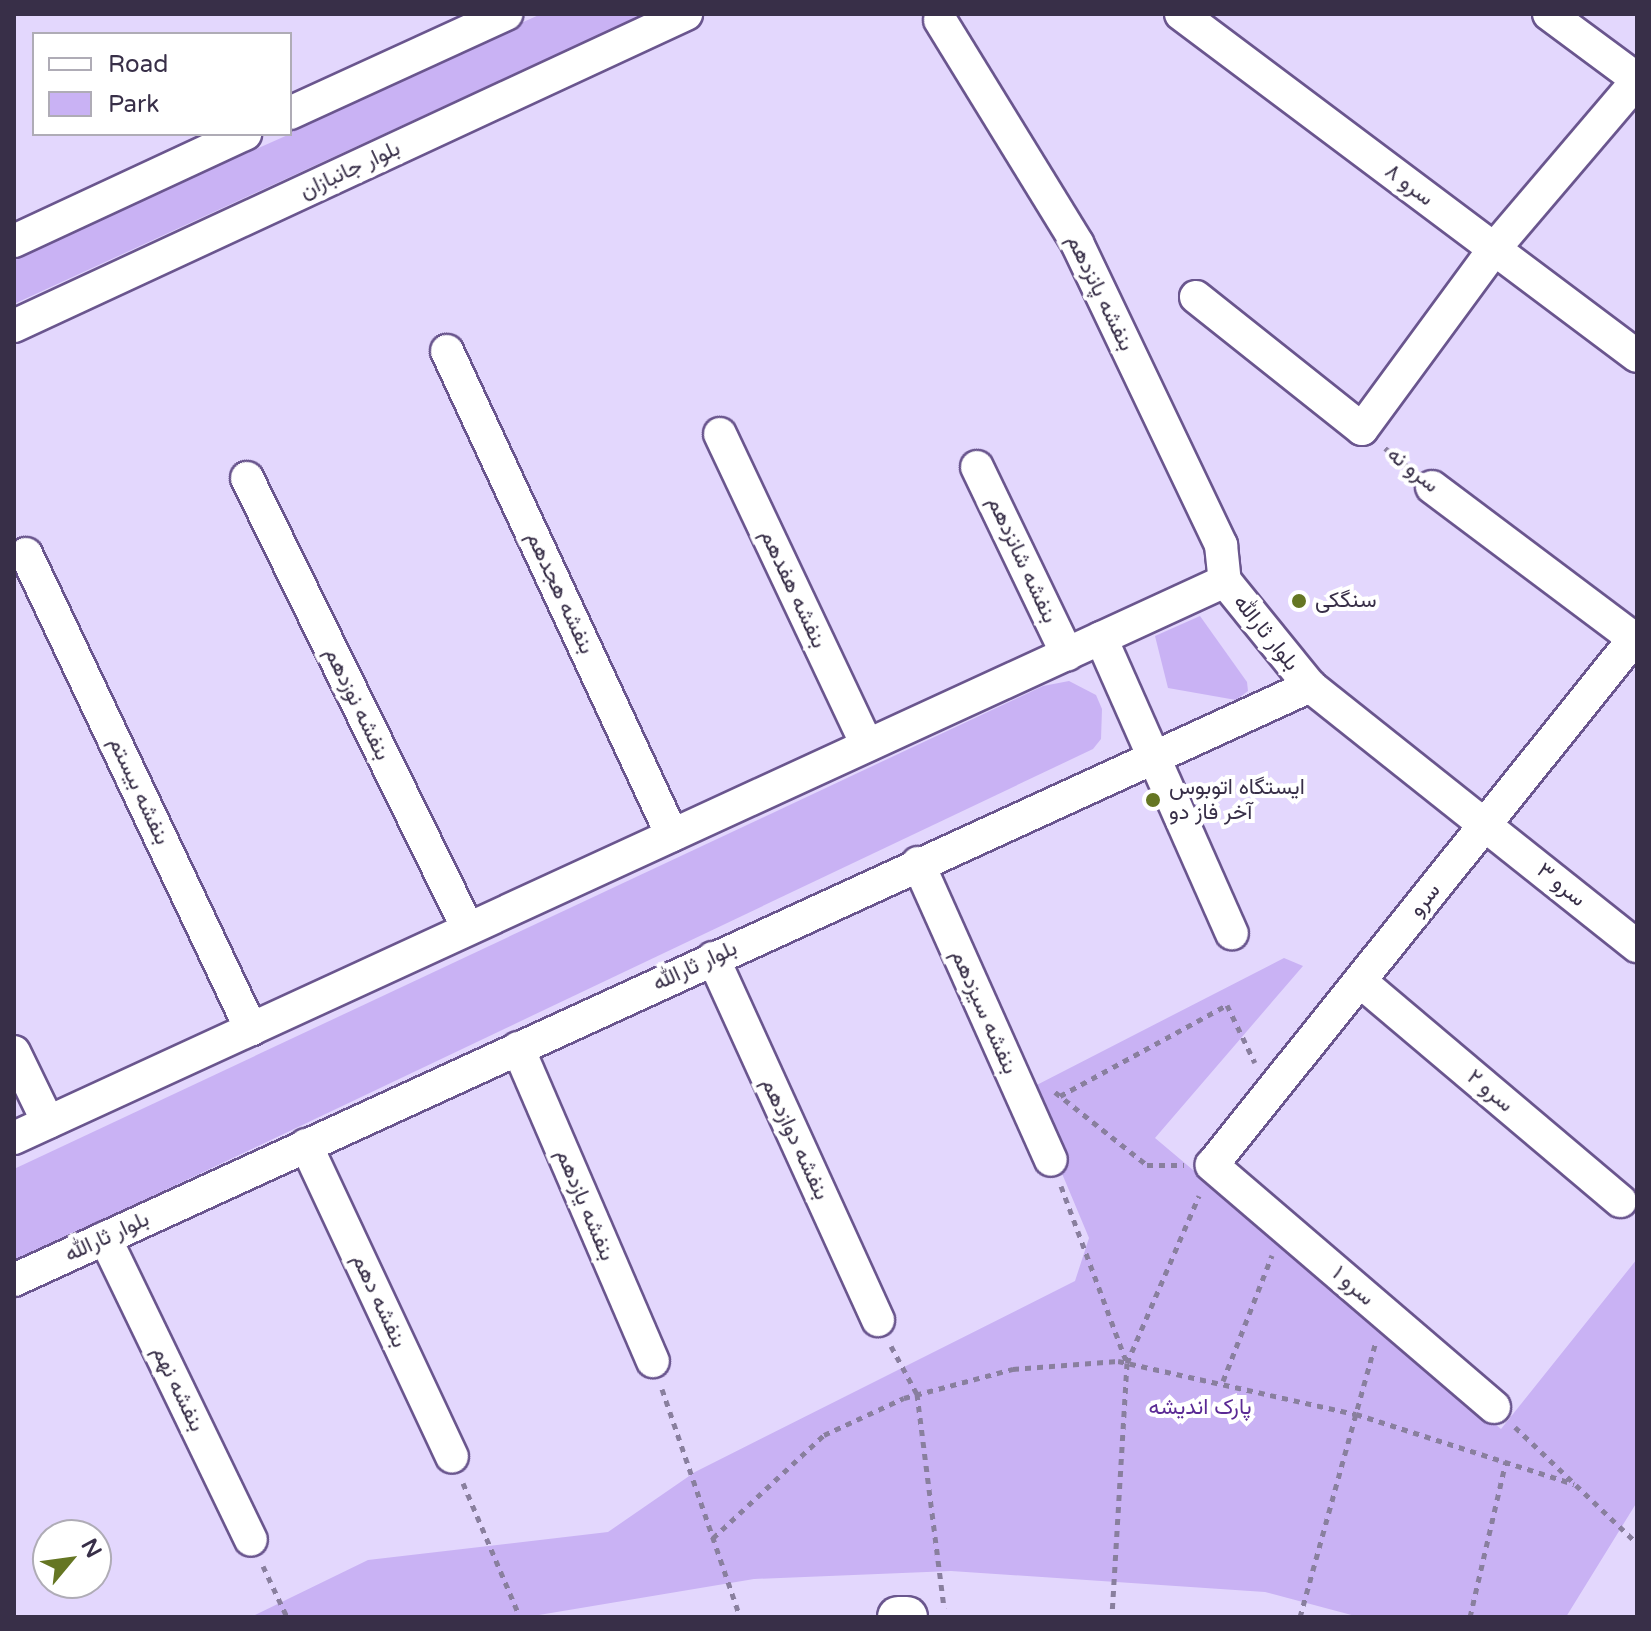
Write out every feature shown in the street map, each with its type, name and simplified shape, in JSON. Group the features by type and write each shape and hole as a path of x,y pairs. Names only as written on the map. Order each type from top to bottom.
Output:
{"main road":[{"path":"898,1617 907,1617"}],"street":[{"path":"292,112 506,14"},
{"name":"بلوار جانبازان","path":"14,326 686,14"},
{"name":"سرو ۸","path":"1181,14 1637,356"},
{"path":"1196,297 1362,429 1494,249 1637,80 1549,14"},
{"name":"بنفشه پانزدهم","path":"940,20 1077,243 1221,545 1225,581"},
{"path":"14,241 241,136"},
{"name":"بنفشه هجدهم","path":"447,351 672,835"},
{"name":"بنفشه هفدهم","path":"720,434 867,745"},
{"name":"بنفشه شانزدهم","path":"977,467 1067,654"},
{"name":"بنفشه نوزدهم","path":"247,478 468,929"},
{"name":"سرو نه","path":"1432,487 1636,638"},
{"name":"بنفشه بیستم","path":"26,554 251,1029"},
{"name":"بلوار ثارالله","path":"14,1138 1225,581 1310,686 918,863 14,1280"},
{"path":"1101,638 1157,755 1232,933"},
{"name":"سرو","path":"1212,1165 1636,638"},
{"name":"سرو ۳","path":"1310,686 1637,946"},
{"name":"بنفشه سیزدهم","path":"918,863 1051,1160"},
{"name":"بنفشه دوازدهم","path":"713,958 878,1320"},
{"name":"سرو ۲","path":"1360,981 1620,1201"},
{"name":"بنفشه یازدهم","path":"518,1048 653,1361"},
{"path":"14,1052 48,1122"},
{"name":"بنفشه دهم","path":"306,1145 452,1456"},
{"name":"سرو ۱","path":"1212,1165 1494,1407"},
{"name":"بنفشه نهم","path":"105,1238 251,1540"}],"path":[{"name":"سرو نه","path":"1362,429 1432,487"},
{"path":"1060,1096 1227,1005 1270,1093"},
{"path":"1050,1088 1147,1165 1212,1165 1127,1363 1112,1617"},
{"path":"1051,1160 1127,1363"},
{"path":"1223,1381 1283,1226"},
{"path":"1300,1617 1383,1312"},
{"path":"878,1320 917,1394 945,1617"},
{"path":"653,1361 740,1617"},
{"path":"713,1538 824,1435 917,1394 1013,1369 1127,1363 1223,1381 1356,1414 1574,1484"},
{"path":"1494,1407 1637,1543"},
{"path":"452,1456 520,1617"},
{"path":"1470,1617 1506,1461"},
{"path":"251,1540 287,1617"}],"green space":[{"path":"541,14 644,14 14,304 14,256 285,136 292,136 292,128"},
{"path":"1200,616 1247,682 1248,691 1236,700 1168,688 1155,636"},
{"path":"1069,681 1096,695 1102,709 1101,739 1093,749 14,1262 14,1169 1043,686"},
{"name":"پارک اندیشه","path":"1284,958 1303,966 1155,1138 1501,1429 1637,1259 1637,1502 1566,1617 1359,1617 1265,1592 951,1571 754,1579 527,1617 251,1617 368,1560 608,1532 695,1472 1075,1281 1089,1238 1027,1090"}],"place":[{"name":"سنگکی","path":"1299,601"},
{"name":"ایستگاه اتوبوس آخر فاز دو","path":"1153,800"}]}
